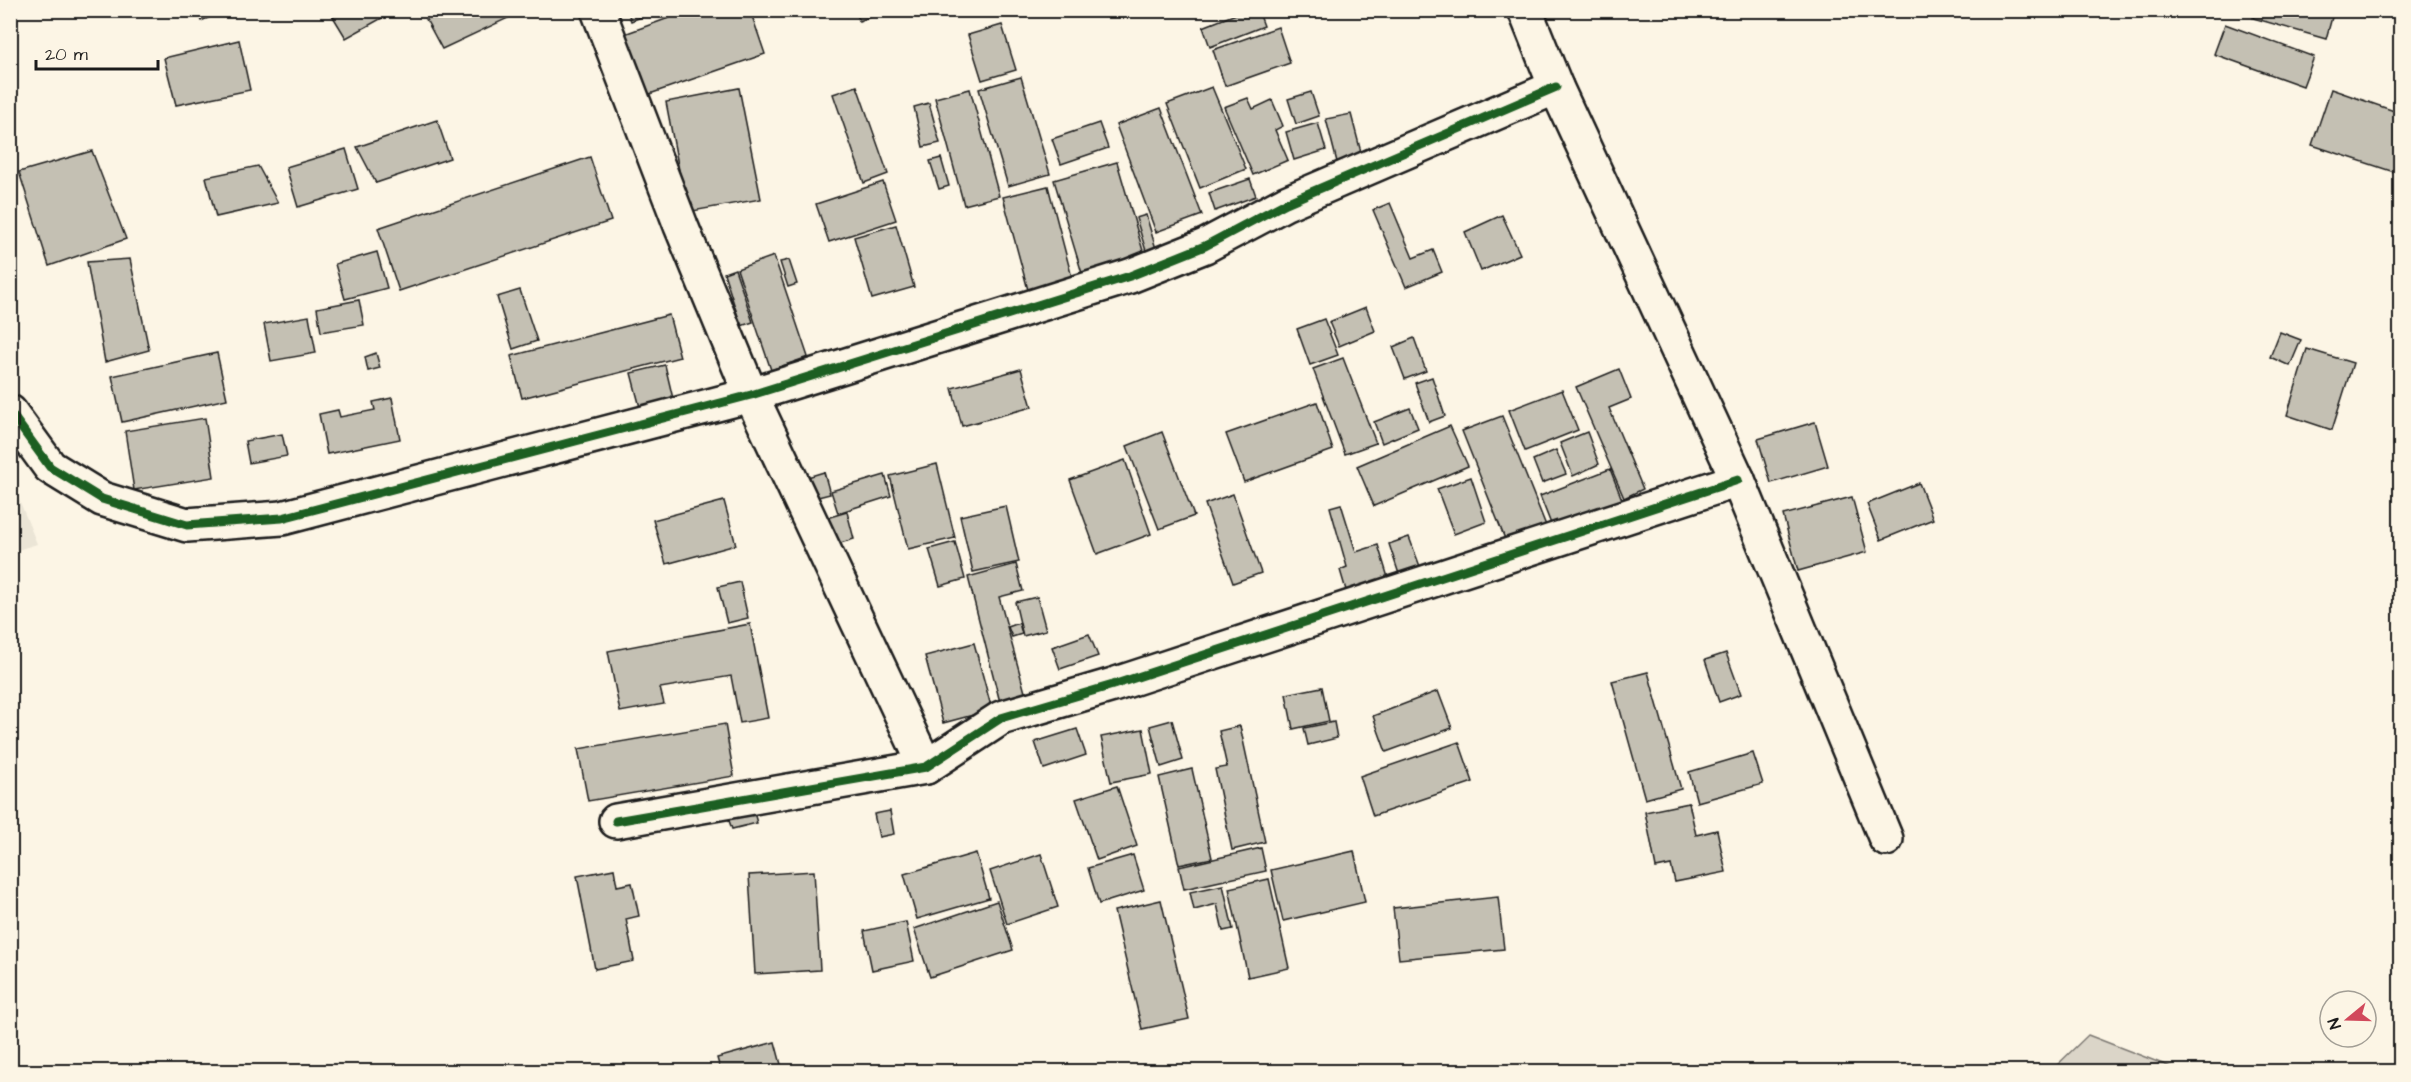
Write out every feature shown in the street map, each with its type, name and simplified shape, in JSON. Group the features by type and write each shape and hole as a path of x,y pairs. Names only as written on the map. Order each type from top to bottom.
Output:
{"street":[{"path":"598,10 681,226 751,395 926,767"},
{"path":"1525,10 1556,87 1738,480 1886,839"},
{"path":"10,412 50,466 102,499 187,525 282,518 751,395 1130,276 1205,246 1286,204 1556,87"},
{"path":"616,821 926,767 1001,718 1125,681 1738,480"}],"shaded area":[{"path":"11,480 37,544 10,552"},
{"path":"2088,1035 2181,1071 2051,1071"}],"building":[{"path":"197,10 227,10 201,21"},
{"path":"329,10 392,10 393,12 346,38"},
{"path":"421,10 525,10 442,49"},
{"path":"627,10 659,10 631,21"},
{"path":"691,10 750,10 765,54 641,97 619,36"},
{"path":"856,10 891,10 859,21"},
{"path":"1246,10 1258,10 1264,26 1210,47 1203,27"},
{"path":"2255,10 2334,10 2326,39 2253,18"},
{"path":"2225,24 2314,57 2303,86 2214,54"},
{"path":"1002,25 1016,70 982,80 968,35"},
{"path":"1278,27 1290,63 1225,86 1213,50"},
{"path":"239,40 250,90 176,105 164,58"},
{"path":"1021,77 1050,174 1008,186 979,89"},
{"path":"857,86 888,174 864,183 833,94"},
{"path":"1212,87 1246,169 1200,188 1167,104"},
{"path":"739,88 761,199 687,212 666,102"},
{"path":"970,89 999,196 964,205 935,98"},
{"path":"2331,89 2400,113 2400,174 2312,145"},
{"path":"1311,92 1319,116 1296,124 1288,99"},
{"path":"1248,98 1253,109 1272,100 1283,126 1275,130 1288,160 1253,175 1224,107"},
{"path":"929,103 940,143 923,147 914,107"},
{"path":"1161,108 1202,215 1156,232 1116,125"},
{"path":"1351,114 1363,160 1338,166 1326,119"},
{"path":"437,120 450,158 376,183 357,147"},
{"path":"1099,123 1108,148 1061,164 1052,139"},
{"path":"1318,123 1326,150 1294,160 1286,132"},
{"path":"346,149 358,189 298,207 286,167"},
{"path":"92,151 126,239 49,266 19,172"},
{"path":"590,157 611,221 399,291 378,228"},
{"path":"941,158 949,186 939,189 930,161"},
{"path":"1117,162 1146,261 1084,280 1054,180"},
{"path":"258,166 278,203 216,217 206,177"},
{"path":"1250,179 1256,196 1215,211 1209,193"},
{"path":"883,182 896,220 829,242 816,204"},
{"path":"1048,186 1075,289 1031,301 1003,197"},
{"path":"1390,203 1413,258 1433,250 1442,272 1406,287 1373,210"},
{"path":"1146,215 1159,259 1149,261 1136,218"},
{"path":"1502,215 1520,254 1481,271 1465,232"},
{"path":"896,225 914,287 872,299 854,237"},
{"path":"377,252 387,288 345,299 335,264"},
{"path":"774,256 808,357 771,370 737,269"},
{"path":"130,259 149,350 105,362 87,262"},
{"path":"789,260 797,284 788,287 780,262"},
{"path":"735,269 753,322 741,326 724,273"},
{"path":"520,290 537,341 513,349 497,297"},
{"path":"359,300 364,325 321,332 317,308"},
{"path":"1366,307 1375,331 1339,346 1329,322"},
{"path":"669,315 680,357 522,398 511,356"},
{"path":"309,316 316,353 271,361 264,324"},
{"path":"1324,319 1338,355 1310,365 1297,329"},
{"path":"2280,332 2301,340 2290,366 2270,357"},
{"path":"1414,338 1426,371 1405,379 1393,347"},
{"path":"2307,349 2353,363 2332,430 2287,415"},
{"path":"217,353 227,399 122,422 112,376"},
{"path":"376,353 380,368 368,371 365,357"},
{"path":"1343,358 1376,443 1345,454 1313,369"},
{"path":"665,365 674,403 641,411 631,373"},
{"path":"1021,369 1032,407 962,426 952,388"},
{"path":"1619,369 1631,399 1609,408 1643,489 1624,498 1576,387"},
{"path":"1432,377 1445,416 1429,422 1415,383"},
{"path":"1562,390 1578,430 1525,451 1509,410"},
{"path":"392,398 400,439 327,454 319,414 338,410 340,417 375,410 373,402"},
{"path":"1317,402 1333,450 1244,482 1226,434"},
{"path":"1410,408 1418,428 1382,443 1374,422"},
{"path":"1502,416 1549,533 1509,549 1462,431"},
{"path":"205,418 214,477 134,490 125,431"},
{"path":"1815,422 1828,466 1771,483 1758,439"},
{"path":"1450,426 1468,466 1374,506 1357,466"},
{"path":"1162,432 1194,516 1159,529 1127,446"},
{"path":"1587,432 1599,464 1573,476 1560,443"},
{"path":"282,434 287,456 249,463 245,441"},
{"path":"1556,450 1566,474 1542,483 1533,460"},
{"path":"1125,460 1151,534 1097,554 1070,480"},
{"path":"937,464 955,538 908,549 890,476"},
{"path":"1610,469 1623,502 1553,529 1540,496"},
{"path":"824,472 830,494 806,500 801,479"},
{"path":"885,475 891,496 838,513 831,491"},
{"path":"1471,477 1486,522 1454,534 1437,489"},
{"path":"1919,483 1933,519 1881,540 1867,504"},
{"path":"1233,494 1261,573 1233,583 1205,504"},
{"path":"1852,497 1867,552 1798,571 1783,515"},
{"path":"724,501 736,545 666,564 653,520"},
{"path":"1341,504 1356,552 1378,545 1390,584 1348,597 1340,570 1347,567 1330,507"},
{"path":"1006,506 1019,562 973,572 960,516"},
{"path":"847,512 854,539 830,546 823,519"},
{"path":"1409,537 1421,569 1400,577 1389,544"},
{"path":"955,542 965,579 940,586 929,549"},
{"path":"1016,564 1023,591 999,597 1029,707 1003,714 968,577"},
{"path":"740,582 748,618 727,623 718,587"},
{"path":"1037,597 1046,630 1023,636 1015,602"},
{"path":"1019,623 1022,634 1012,637 1008,627"},
{"path":"750,624 768,718 740,723 731,676 660,688 664,704 620,712 608,651"},
{"path":"1089,634 1098,656 1060,669 1052,647"},
{"path":"974,643 992,710 943,723 925,656"},
{"path":"1726,653 1741,694 1719,702 1705,660"},
{"path":"1648,672 1681,789 1645,799 1612,681"},
{"path":"1322,687 1329,721 1293,729 1286,694"},
{"path":"1438,691 1452,728 1386,752 1373,716"},
{"path":"1172,720 1183,760 1161,767 1150,726"},
{"path":"1334,722 1337,738 1308,745 1304,728"},
{"path":"725,724 734,776 588,801 578,749"},
{"path":"1240,726 1265,842 1232,850 1215,769 1227,767 1219,731"},
{"path":"1077,729 1086,755 1044,769 1035,742"},
{"path":"1143,729 1152,774 1111,782 1101,737"},
{"path":"1459,742 1473,782 1373,816 1360,776"},
{"path":"1753,753 1763,784 1697,802 1689,772"},
{"path":"1192,769 1212,858 1179,865 1159,777"},
{"path":"1117,786 1137,846 1097,860 1076,799"},
{"path":"1689,803 1696,835 1717,830 1726,872 1675,882 1671,865 1656,868 1645,812"},
{"path":"753,809 757,823 732,829 727,815"},
{"path":"890,811 894,834 879,837 874,814"},
{"path":"1261,848 1266,871 1184,889 1179,867"},
{"path":"1354,851 1365,902 1283,921 1271,870"},
{"path":"976,853 989,898 917,919 904,874"},
{"path":"1041,854 1058,907 1007,924 990,871"},
{"path":"1133,855 1144,890 1099,904 1088,868"},
{"path":"614,869 617,886 632,883 639,916 626,919 634,961 595,969 577,876"},
{"path":"814,871 820,970 755,974 749,875"},
{"path":"1269,879 1289,968 1248,977 1229,888"},
{"path":"1223,885 1233,929 1223,931 1217,904 1194,910 1190,892"},
{"path":"1498,897 1504,949 1399,959 1393,908"},
{"path":"1161,900 1189,1019 1142,1029 1114,911"},
{"path":"997,901 1013,950 930,977 914,929"},
{"path":"906,922 914,961 872,970 864,931"},
{"path":"775,1042 783,1072 721,1072 717,1058"}],"cycle path":[{"path":"10,412 50,467 102,499 187,525 282,518 751,395 1130,276 1205,246 1286,203 1556,87"},
{"path":"616,821 926,767 1001,718 1113,685 1738,480"}]}
